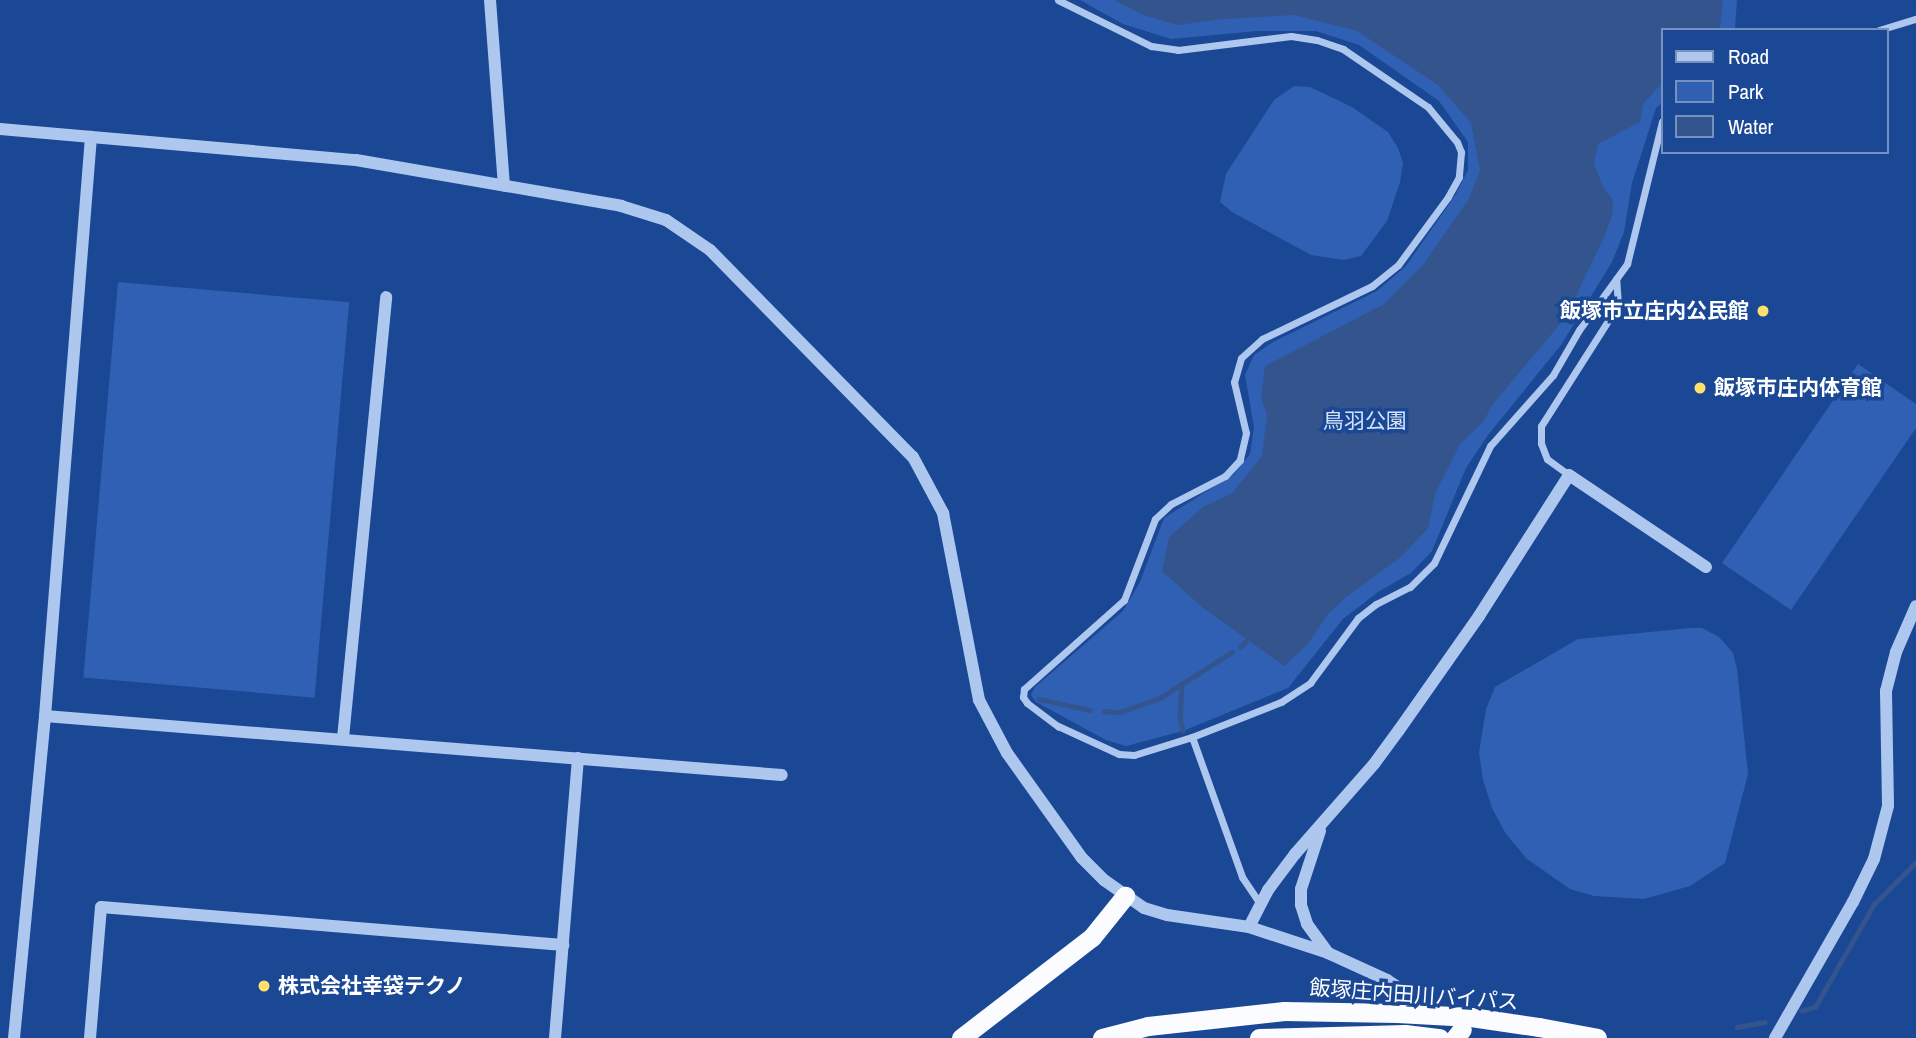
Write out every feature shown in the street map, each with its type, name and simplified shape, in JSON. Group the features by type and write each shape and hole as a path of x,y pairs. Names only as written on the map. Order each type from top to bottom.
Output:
{"highway":[{"path":"961,1038 1092,937 1125,896"},
{"name":"飯塚庄内田川バイパス","path":"1102,1038 1148,1026 1284,1011 1471,1017 1597,1038"},
{"name":"飯塚庄内田川バイパス","path":"1259,1038 1405,1034 1440,1038"}],"street":[{"path":"490,0 503,186"},
{"path":"1058,0 1151,46 1178,50 1291,36 1317,40 1343,49 1428,107 1457,142 1461,152 1459,177 1448,197 1398,265 1372,286 1262,340 1241,358 1234,382 1247,433 1240,460 1224,476 1171,504 1155,519 1124,600 1024,689 1023,696 1027,703 1058,726 1119,754 1134,755 1192,737 1281,702 1310,682 1358,618 1376,604 1410,587 1434,563 1490,446 1553,375 1627,264 1660,128"},
{"path":"1886,28 1916,19"},
{"path":"0,128 308,154 419,169 621,206 666,220 710,250 913,457 943,513 979,700 1007,753 1082,858 1125,896 1144,908 1167,915 1248,927 1328,953 1387,980 1464,1035"},
{"path":"14,1038 45,716 91,137"},
{"path":"1616,278 1618,305 1541,426 1541,443 1547,458 1569,475 1706,567"},
{"path":"343,738 386,297"},
{"path":"1248,927 1260,904 1295,854 1399,730 1479,616 1569,475"},
{"path":"1774,1038 1853,902 1874,859 1888,806 1886,691 1896,652 1916,606"},
{"path":"45,716 782,775"},
{"path":"1192,737 1242,877 1260,904"},
{"path":"555,1038 578,758"},
{"path":"1322,824 1308,862 1301,905 1307,925 1328,953"},
{"path":"90,1038 100,907 563,944"}],"green space":[{"name":"鳥羽公園","path":"1080,0 1737,0 1735,28 1660,28 1660,105 1656,108 1632,183 1624,232 1612,262 1561,345 1488,435 1466,468 1432,551 1411,573 1378,592 1343,619 1288,688 1183,731 1126,746 1106,740 1036,702 1031,695 1035,687 1123,611 1140,582 1164,518 1234,474 1250,454 1254,427 1245,375 1254,355 1273,342 1377,291 1406,266 1456,194 1468,170 1468,142 1439,101 1359,45 1316,31 1257,31 1171,39 1123,24"},
{"path":"1294,86 1310,87 1352,107 1388,132 1398,148 1403,163 1400,182 1387,221 1361,256 1343,260 1311,255 1232,212 1220,202 1226,174 1274,100"},
{"path":"118,282 349,302 315,698 83,677"},
{"path":"1858,364 1916,404 1916,428 1791,610 1722,563"},
{"path":"1702,628 1719,637 1733,653 1737,669 1748,774 1725,863 1690,886 1644,899 1594,896 1570,889 1527,859 1506,834 1492,808 1483,780 1479,753 1486,709 1495,687 1578,639"}],"water":[{"name":"鳥羽公園","path":"1114,0 1723,0 1720,28 1660,28 1660,85 1643,104 1640,122 1598,144 1594,164 1603,187 1613,200 1612,216 1602,242 1570,308 1555,330 1493,404 1483,422 1461,443 1435,494 1428,528 1401,557 1345,598 1328,614 1308,644 1284,666 1202,607 1162,571 1169,537 1203,507 1232,493 1262,456 1267,415 1261,398 1265,366 1384,304 1423,265 1468,200 1480,171 1471,123 1438,85 1357,31 1294,15 1222,19 1178,25 1143,15"}],"waterway":[{"path":"1240,647 1246,641"},
{"path":"1104,711 1120,712 1160,698 1232,652"},
{"path":"1182,684 1180,718 1183,731"},
{"path":"1039,699 1090,710"},
{"path":"1801,1011 1815,1007 1874,904 1916,862"},
{"path":"1737,1027 1765,1022"}],"place":[{"name":"飯塚市立庄内公民館","path":"1763,311"},
{"name":"飯塚市庄内体育館","path":"1700,388"},
{"name":"株式会社幸袋テクノ","path":"264,986"}]}
